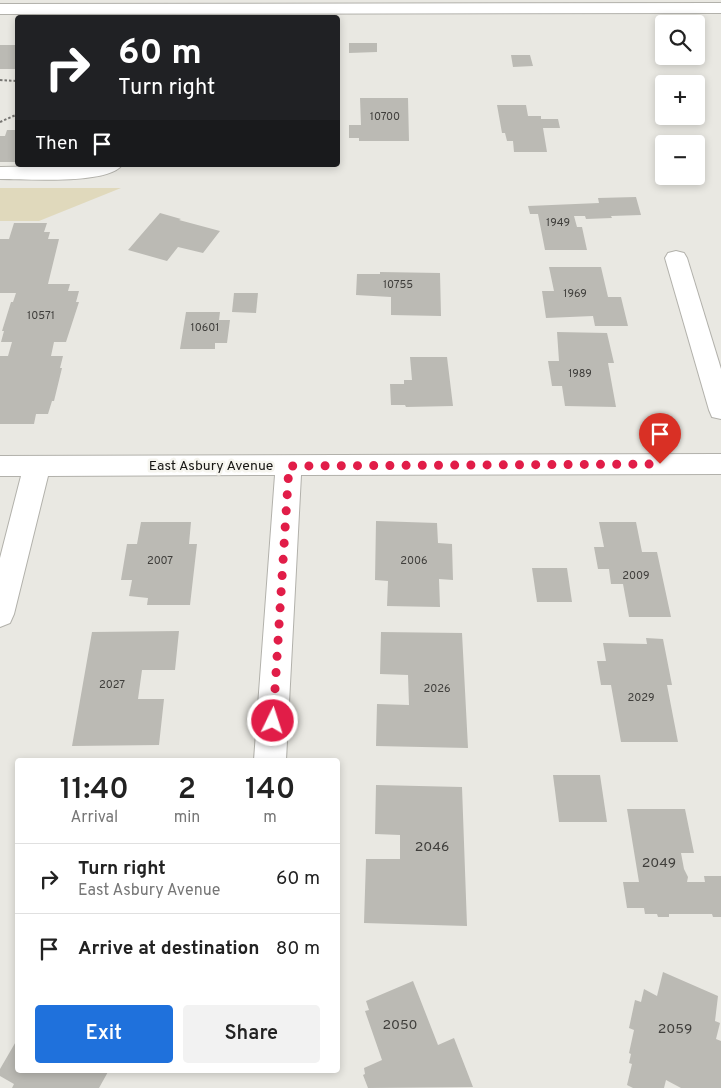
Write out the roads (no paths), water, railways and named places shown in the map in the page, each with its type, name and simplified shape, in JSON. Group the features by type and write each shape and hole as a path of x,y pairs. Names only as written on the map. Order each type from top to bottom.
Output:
{"street":[{"path":"0,10 37,5 128,13 338,4 574,4 721,8"},
{"path":"0,173 90,172 100,171 108,167"},
{"path":"676,258 721,410"},
{"name":"East Asbury Avenue","path":"0,466 720,469"},
{"path":"0,614 37,466"},
{"path":"270,758 289,466"}]}
